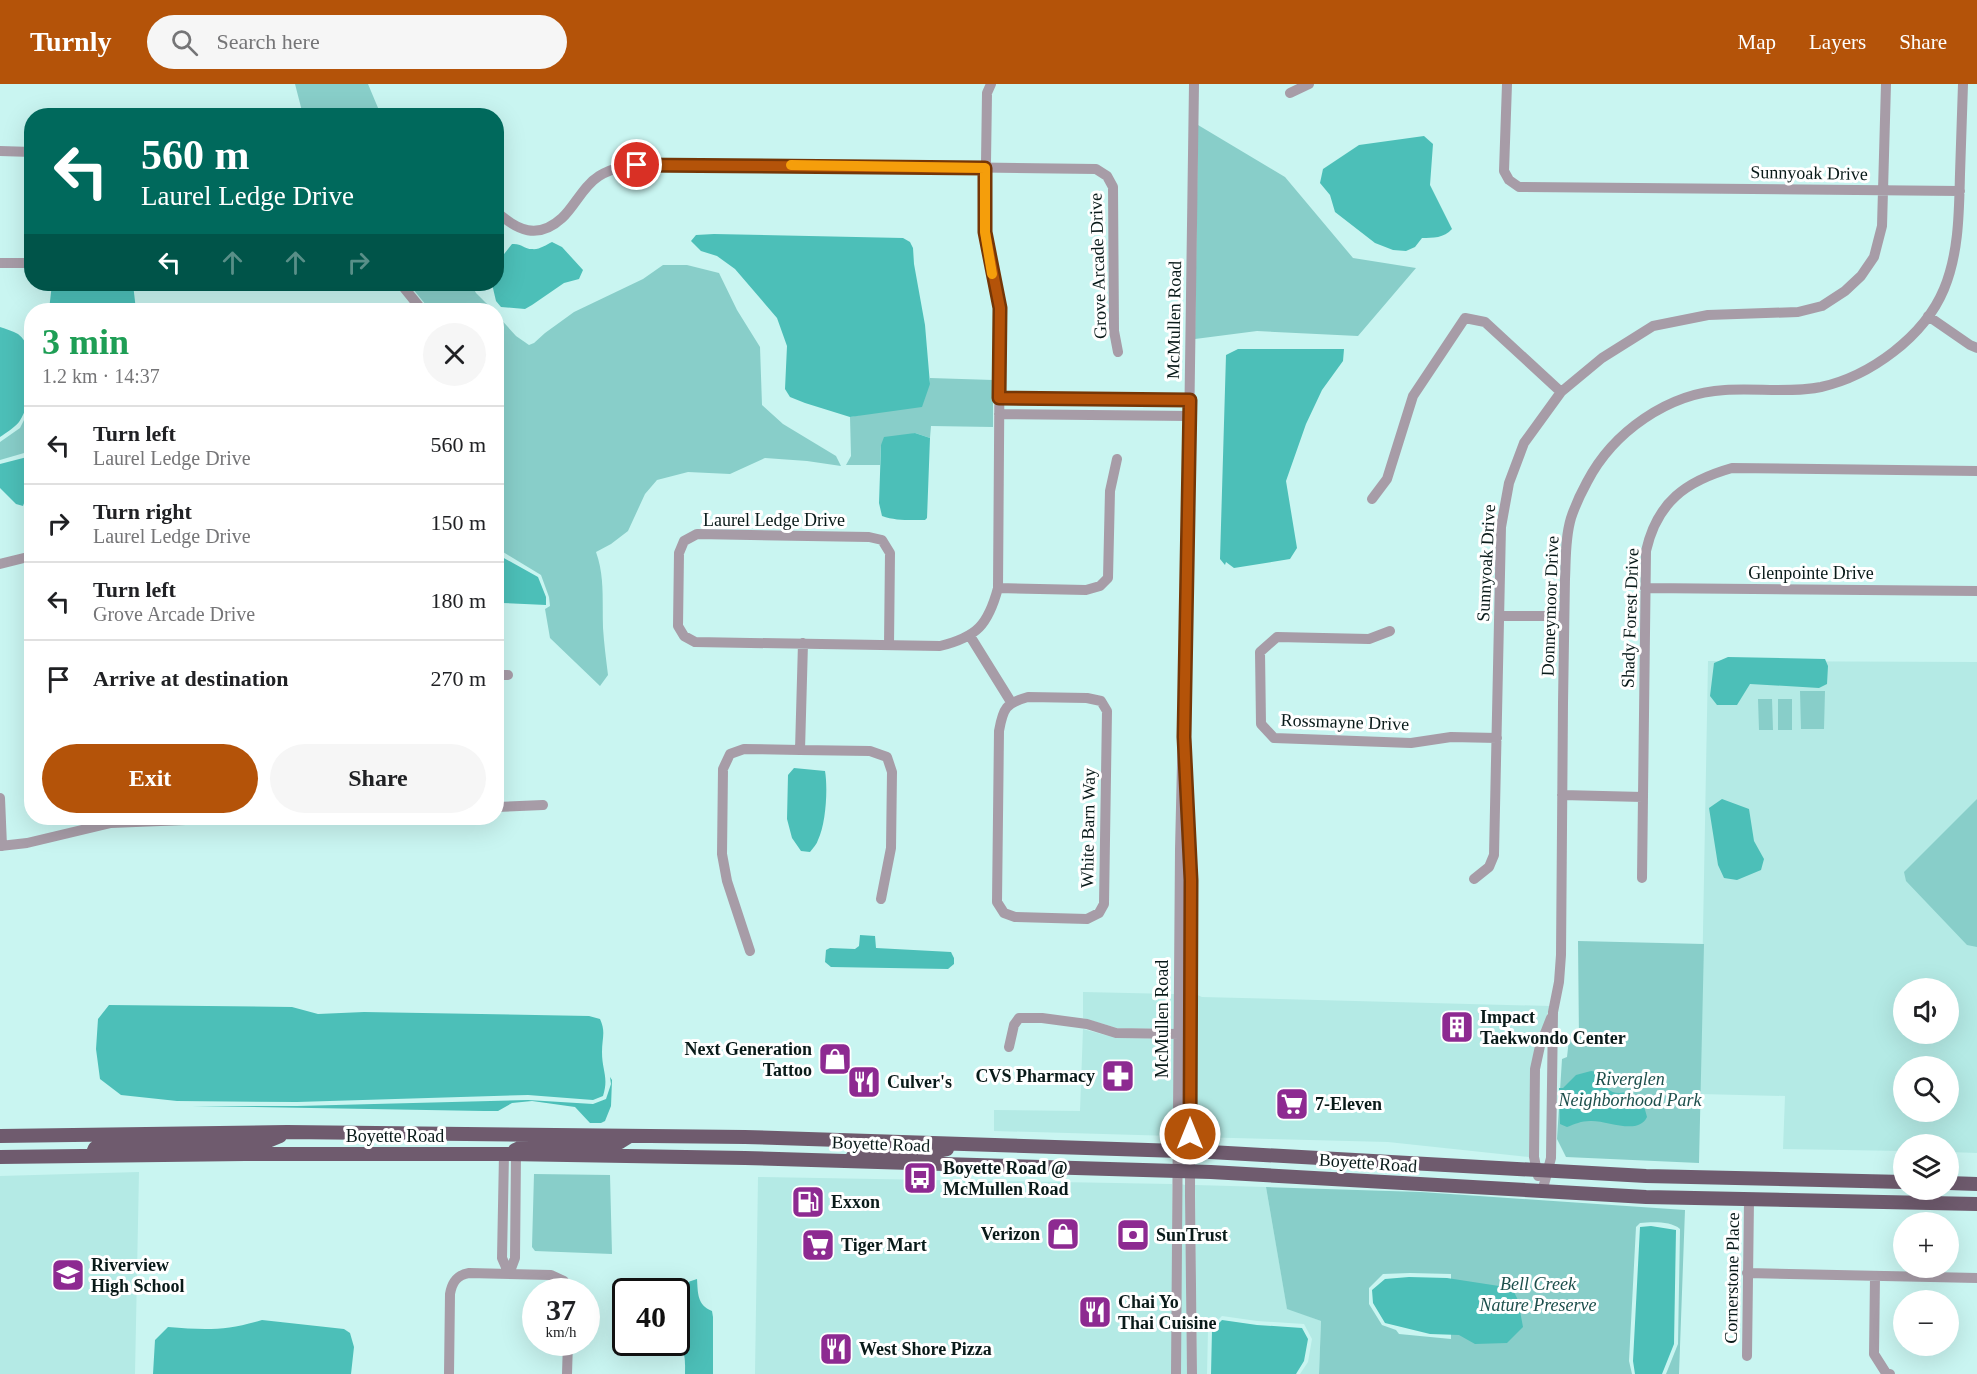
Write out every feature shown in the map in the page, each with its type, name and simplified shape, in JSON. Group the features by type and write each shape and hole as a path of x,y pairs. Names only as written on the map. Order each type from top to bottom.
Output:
{"main road":[{"name":"Boyette Road","path":"0,1136 287,1132 745,1137 1184,1151 1747,1180 1893,1182"},
{"path":"92,1155 95,1148 103,1145 252,1144 277,1138 287,1132"},
{"path":"509,1154 524,1146 537,1144 611,1145 630,1135"},
{"path":"822,1140 850,1161 854,1155 863,1152 926,1153 960,1144"},
{"name":"Boyette Road","path":"0,1157 509,1154 850,1161 1184,1171 1542,1192 1749,1200 1977,1204"},
{"path":"1959,1183 1977,1184"}],"street":[{"path":"992,84 987,93 985,232 1000,308 998,588 992,609 984,622 970,636 1011,702"},
{"name":"McMullen Road","path":"1176,1374 1184,1171 1184,737 1194,84"},
{"path":"1290,93 1309,84"},
{"name":"Sunnyoak Drive","path":"1506,84 1504,171 1509,180 1519,186 1960,191"},
{"name":"Sunnyoak Drive","path":"1474,879 1489,867 1494,855 1501,527 1509,483 1524,443 1561,392 1602,358 1653,326 1708,315 1798,312 1822,306 1845,291 1861,276 1874,257 1882,226 1886,84"},
{"name":"Donneymoor Drive","path":"1542,1192 1542,1171 1534,1157 1535,1069 1540,1046 1553,1012 1561,955 1564,616 1567,542 1571,517 1588,480 1612,447 1631,427 1659,409 1692,396 1723,390 1820,387 1847,378 1874,366 1891,353 1928,316 1943,290 1953,260 1959,225 1963,84"},
{"path":"0,151 24,152"},
{"name":"Grove Arcade Drive","path":"504,217 522,230 547,229 562,218 598,177 620,166 653,163 1096,169 1107,176 1113,187 1114,331 1118,352"},
{"path":"0,263 24,263"},
{"path":"407,291 416,303"},
{"path":"1928,316 1977,348"},
{"path":"1372,499 1387,479 1413,396 1465,318 1485,322 1561,392"},
{"path":"999,398 1190,400"},
{"path":"999,414 1190,416"},
{"path":"998,588 1086,590 1100,586 1108,578 1110,490 1118,459"},
{"name":"Shady Forest Drive","path":"1642,878 1646,551 1657,519 1670,501 1685,487 1708,475 1732,468 1977,471"},
{"name":"Laurel Ledge Drive","path":"889,645 890,553 882,540 869,537 697,534 684,541 680,553 678,626 684,636 696,642 940,646 970,636"},
{"path":"0,564 24,558"},
{"name":"Glenpointe Drive","path":"1645,588 1977,591"},
{"path":"1499,616 1564,616"},
{"name":"Rossmayne Drive","path":"1390,631 1369,639 1277,637 1260,652 1261,724 1274,738 1411,743 1451,737 1497,738"},
{"path":"800,750 803,643"},
{"name":"White Barn Way","path":"1028,697 1086,698 1101,701 1107,711 1104,904 1099,913 1087,919 1015,917 1004,913 997,902 999,730 1002,713 1011,702 1028,697"},
{"path":"750,951 727,881 722,854 723,769 730,754 744,749 870,751 887,757 892,772 891,848 881,899"},
{"path":"1562,795 1643,797"},
{"path":"0,798 1,846 27,843 93,825"},
{"path":"504,807 543,805"},
{"name":"McMullen Road","path":"1184,1151 1179,1034 1185,832"},
{"name":"Donneymoor Drive","path":"1542,1171 1551,1158 1553,1012"},
{"path":"1009,1047 1014,1025 1019,1018 1042,1018 1087,1024 1116,1033 1179,1034"},
{"path":"509,1154 515,1258 509,1274"},
{"name":"McMullen Road","path":"1184,1171 1192,1374"},
{"name":"Cornerstone Place","path":"1747,1356 1749,1200"},
{"path":"449,1374 450,1294 458,1277 469,1273 551,1275 558,1278"},
{"path":"1747,1273 1977,1278"},
{"path":"1875,1277 1874,1354 1886,1373 1890,1374"},
{"path":"567,1374 568,1356"}],"shaded area":[{"path":"1424,136 1433,144 1430,185 1452,229 1442,236 1422,238 1415,247 1406,251 1393,250 1375,243 1335,212 1330,195 1320,183 1323,169 1359,145"},
{"path":"696,235 903,238 910,242 913,248 925,325 930,384 922,407 850,417 790,397 785,389 787,346 777,318 735,269 717,256 701,251 691,241"},
{"path":"552,242 562,247 583,270 579,279 564,283 525,309 504,307 504,303 498,303 494,291 504,291 504,254 512,244 535,249"},
{"path":"51,291 134,291 135,303 50,303"},
{"path":"0,327 18,334 24,341 24,413 17,424 0,437"},
{"path":"1238,349 1344,349 1343,361 1322,390 1306,424 1286,481 1297,548 1290,559 1234,568 1226,562 1225,565 1220,559 1226,355"},
{"path":"915,433 930,438 927,518 925,520 903,520 882,516 879,503 881,445 884,437"},
{"path":"24,458 23,506 16,504 0,488 0,464"},
{"path":"504,558 538,577 546,597 546,605 504,603"},
{"path":"1728,657 1825,659 1828,666 1827,684 1819,688 1750,684 1737,705 1717,705 1710,696 1714,663"},
{"path":"1708,661 1977,662 1977,1153 1959,1152 1959,1134 1893,1134 1893,1151 1783,1149 1785,1096 1700,1094"},
{"path":"794,768 825,771 825,816 821,833 810,852 801,851 792,838 787,819 788,775"},
{"path":"1722,799 1749,809 1754,841 1764,859 1761,870 1737,880 1724,878 1718,865 1709,808"},
{"path":"860,935 875,936 876,948 951,952 954,964 948,969 831,967 825,962 826,950 830,948 855,949 859,946"},
{"path":"1083,992 1174,994 1174,1029 1117,1028 1083,1018"},
{"path":"1195,994 1202,997 1550,1006 1531,1068 1529,1157 1388,1142 1195,1137"},
{"path":"109,1005 292,1007 318,1014 364,1012 589,1016 600,1019 603,1028 602,1059 605,1089 603,1096 593,1100 528,1095 297,1102 177,1101 121,1095 100,1079 96,1049 98,1019"},
{"path":"1083,1029 1116,1038 1174,1039 1173,1136 994,1131 994,1110 1080,1111"},
{"path":"1591,1071 1603,1073 1604,1083 1610,1090 1618,1093 1629,1091 1644,1106 1647,1117 1643,1123 1637,1126 1622,1126 1590,1121 1567,1127 1560,1124 1559,1088 1563,1088 1576,1075"},
{"path":"610,1077 612,1080 611,1106 605,1121 601,1123 590,1123 575,1107 532,1101 512,1103 498,1111 192,1106 297,1106 528,1100 593,1104 606,1099 611,1084"},
{"name":"Riverview High School","path":"139,1172 135,1374 0,1374 0,1176"},
{"path":"758,1177 1172,1184 1172,1374 755,1374"},
{"path":"1181,1184 1185,1185 1187,1374 1181,1374"},
{"path":"1195,1185 1266,1187 1287,1308 1321,1321 1319,1374 1300,1374 1308,1362 1312,1339 1304,1324 1222,1316 1208,1330 1207,1374 1197,1374"},
{"path":"1651,1226 1676,1230 1674,1344 1662,1374 1635,1374 1633,1361 1640,1227"},
{"path":"1447,1278 1512,1288 1518,1300 1523,1327 1507,1343 1475,1344 1459,1335 1430,1334 1385,1323 1373,1303 1372,1290 1385,1279"},
{"path":"697,1279 701,1302 712,1311 713,1374 685,1374 684,1356 690,1356 690,1281"},
{"path":"262,1320 344,1329 350,1333 354,1347 351,1374 153,1374 155,1340 168,1327 215,1329"},
{"path":"1222,1320 1302,1328 1308,1339 1304,1361 1296,1374 1211,1374 1212,1330"}],"green space":[{"path":"295,84 368,84 378,108 301,108"},
{"path":"1198,125 1285,177 1353,258 1416,268 1358,336 1257,331 1195,339"},
{"path":"663,265 687,265 719,273 737,310 760,347 762,405 783,424 836,456 841,466 765,458 730,474 688,472 657,480 645,494 628,531 596,552 602,580 603,628 608,675 600,686 550,638 545,609 550,606 549,597 541,575 504,553 504,323 516,336 529,345 574,312 643,279"},
{"path":"415,291 475,291 486,303 424,303"},
{"path":"930,378 993,380 993,427 931,426 930,438 915,433 881,445 880,465 846,465 851,456 850,417 875,412 930,384"},
{"path":"24,420 24,453 0,460 0,442 20,428"},
{"path":"1800,691 1825,691 1824,729 1801,729"},
{"path":"1758,699 1772,699 1773,730 1759,730"},
{"path":"1778,699 1792,699 1792,730 1778,730"},
{"path":"1977,799 1977,947 1967,945 1906,881 1904,872"},
{"name":"Riverglen Neighborhood Park","path":"1578,941 1704,944 1699,1163 1566,1157 1557,1139 1562,1059 1567,1057 1569,1039 1579,1038"},
{"path":"534,1174 610,1175 612,1254 535,1251 532,1247"},
{"name":"Bell Creek Nature Preserve","path":"1266,1187 1421,1192 1685,1210 1679,1374 1666,1374 1678,1344 1680,1229 1667,1223 1640,1223 1636,1227 1629,1361 1632,1374 1319,1374 1321,1321 1287,1309","holes":["1383,1274 1451,1274 1451,1339 1399,1334 1396,1330 1382,1325 1369,1304 1369,1288"]}],"slow traffic":[{"path":"791,165 985,168 985,232 992,274"}],"place":[{"name":"Impact Taekwondo Center","path":"1457,1027"},
{"name":"Next Generation Tattoo","path":"835,1059"},
{"name":"CVS Pharmacy","path":"1118,1076"},
{"name":"Culver's","path":"864,1082"},
{"name":"7-Eleven","path":"1292,1104"},
{"name":"Boyette Road @ McMullen Road","path":"920,1178"},
{"name":"Exxon","path":"808,1202"},
{"name":"Verizon","path":"1063,1234"},
{"name":"SunTrust","path":"1133,1235"},
{"name":"Tiger Mart","path":"818,1245"},
{"name":"Riverview High School","path":"68,1275"},
{"name":"Chai Yo Thai Cuisine","path":"1095,1312"},
{"name":"West Shore Pizza","path":"836,1349"}],"route":[{"path":"637,165 653,163 985,168 985,232 1000,308 999,398 1190,400 1184,737 1191,880 1190,1134"}]}
